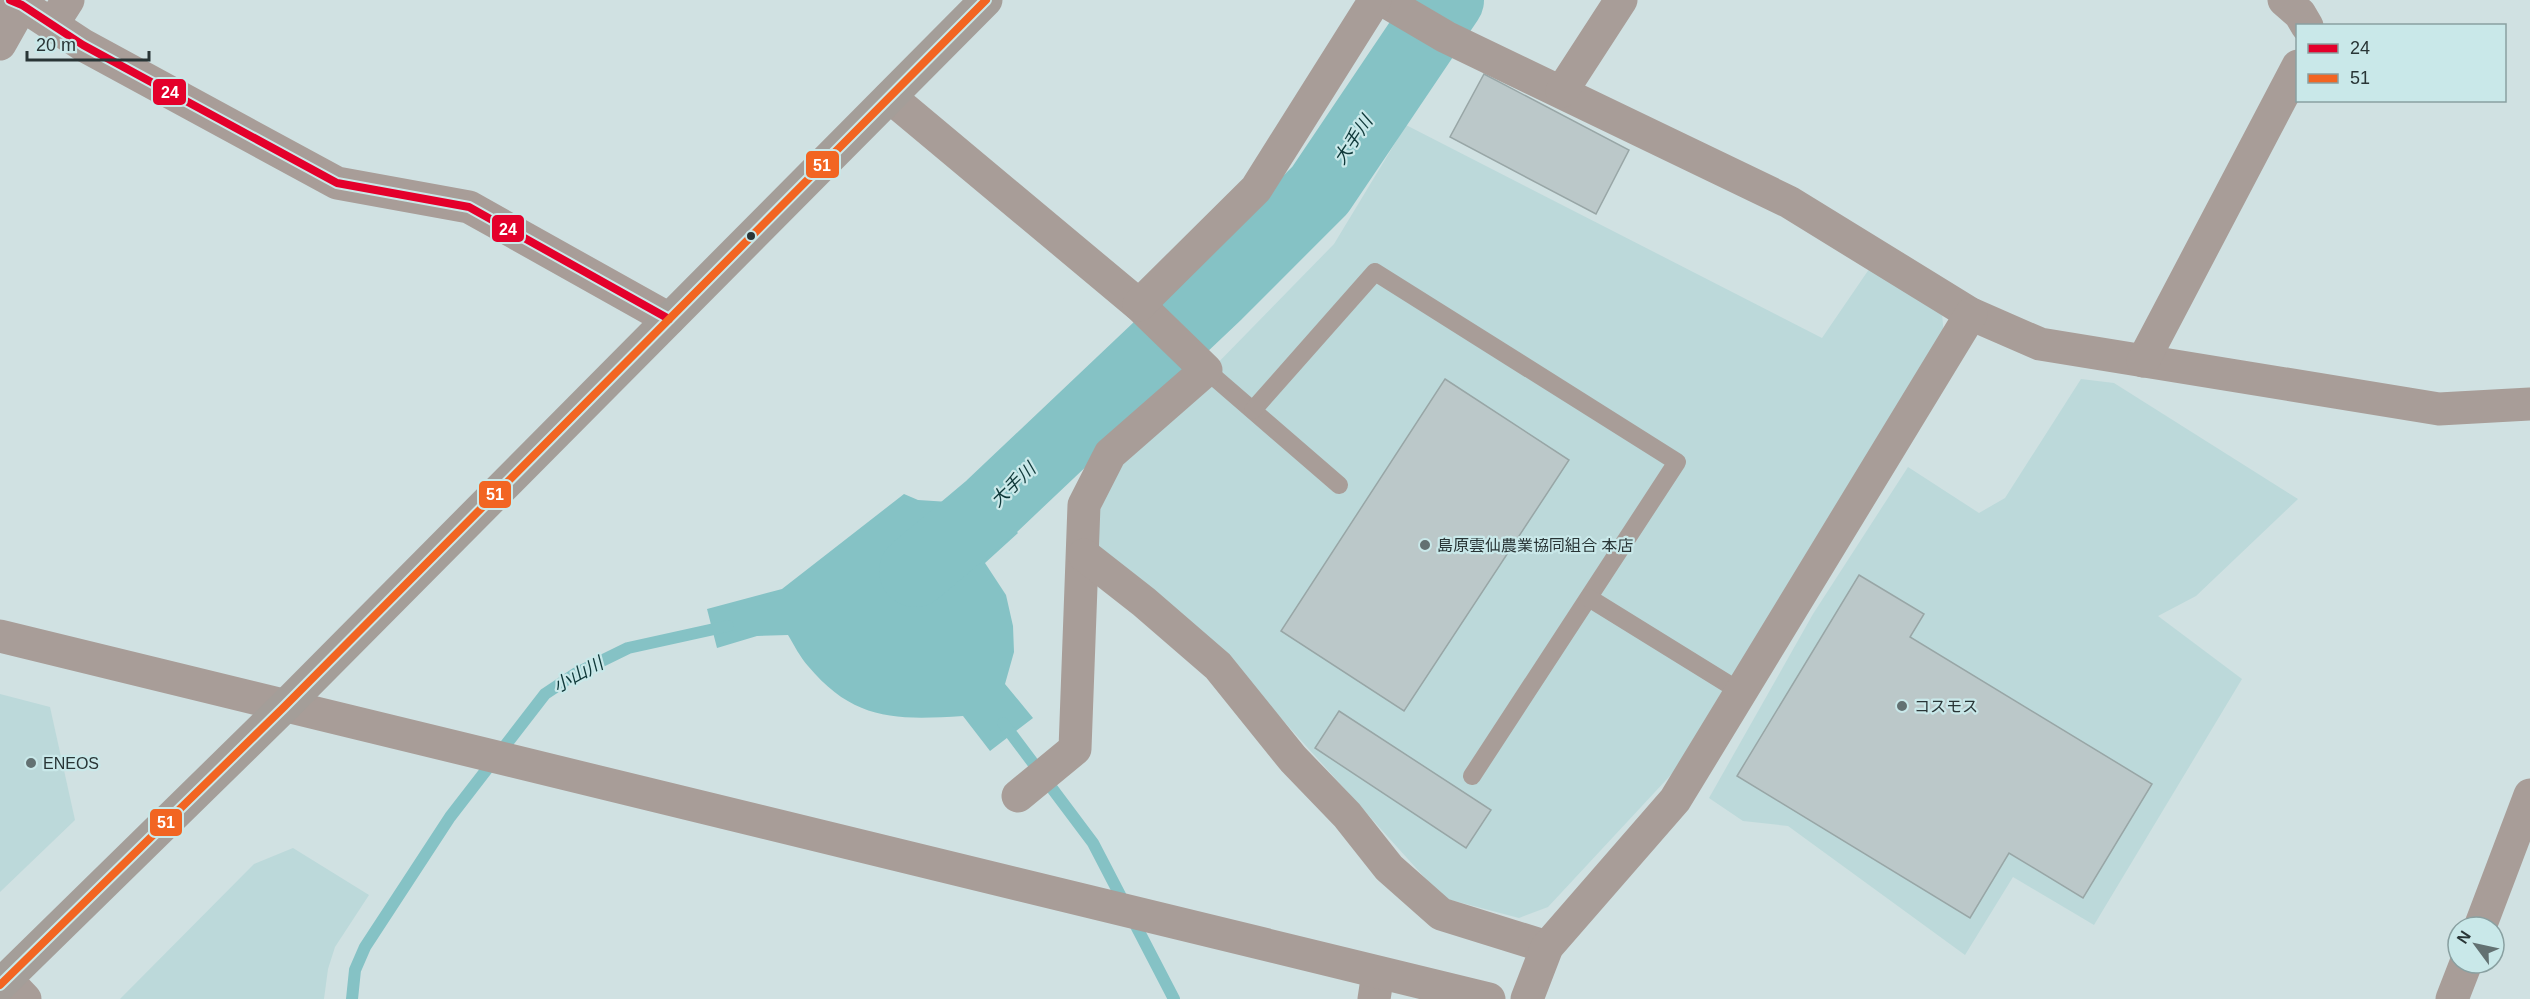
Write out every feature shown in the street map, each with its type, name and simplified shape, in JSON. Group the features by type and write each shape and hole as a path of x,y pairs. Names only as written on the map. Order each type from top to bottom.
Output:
{"main road":[{"path":"10,988 284,707 986,0"}],"street":[{"path":"1562,92 1621,0"},
{"path":"2284,0 2300,14 2306,24"},
{"path":"1144,310 1256,189 1382,1 1446,38 1789,202 1971,314 2040,344 2439,409 2530,404"},
{"path":"0,44 16,2 60,13 82,45 337,183 469,207 669,319"},
{"path":"2143,361 2296,70"},
{"path":"890,97 1144,310 1198,362 1110,454 1084,505 1084,555 1075,750 1018,796"},
{"path":"1527,999 1547,946 1675,800 1971,314"},
{"path":"1084,555 1144,602 1218,666 1293,759 1347,815 1389,868 1441,914 1547,946"},
{"path":"0,636 1174,923 1376,986 1489,999"},
{"path":"2485,915 2530,795"},
{"path":"2452,999 2461,975"}],"lane":[{"path":"1253,410 1376,272 1677,462 1472,776"},
{"path":"1198,362 1339,485"},
{"path":"1588,598 1741,692"}],"shaded area":[{"path":"1406,125 1822,338 1876,259 1942,313 1944,337 1681,764 1548,907 1519,918 1443,898 1216,646 1097,554 1093,519 1117,466 1334,244"},
{"path":"2081,379 2114,383 2298,499 2196,596 2158,616 2242,679 2094,925 2013,877 1965,955 1788,826 1743,821 1709,798 1813,614 1908,467 1979,513 2005,498"},
{"name":"ENEOS","path":"0,694 50,707 75,820 0,892"},
{"path":"293,848 369,895 335,947 328,969 324,999 120,999 254,864"}],"water":[{"path":"967,483 1018,533 985,563 1006,595 1013,626 1014,652 1005,684 1033,718 990,751 963,716 917,718 897,716 878,713 842,698 808,666 788,635 757,636 717,648 707,609 782,589 904,494 918,500 949,502"}],"building":[{"path":"1484,74 1629,150 1596,214 1450,137"},
{"name":"島原雲仙農業協同組合 本店","path":"1445,379 1569,460 1404,711 1281,631"},
{"name":"コスモス","path":"1859,575 1924,614 1910,637 2152,784 2083,898 2009,853 1970,918 1737,776"},
{"path":"1339,711 1491,810 1466,848 1315,748"}],"waterway":[{"name":"大手川","path":"915,571 991,507 1217,293 1320,190 1448,0"},
{"name":"小山川","path":"352,999 355,970 365,947 450,817 545,694 575,674 628,648 728,626"},
{"name":"大手川","path":"1003,723 1093,843 1174,999"}],"transit line":[{"name":"24","path":"10,0 22,5 83,45 337,183 469,207 669,319"},
{"name":"51","path":"0,985 284,707 986,0"}],"place":[{"name":"島原雲仙農業協同組合 本店","path":"1425,545"},
{"name":"コスモス","path":"1902,706"},
{"name":"ENEOS","path":"31,763"}]}
